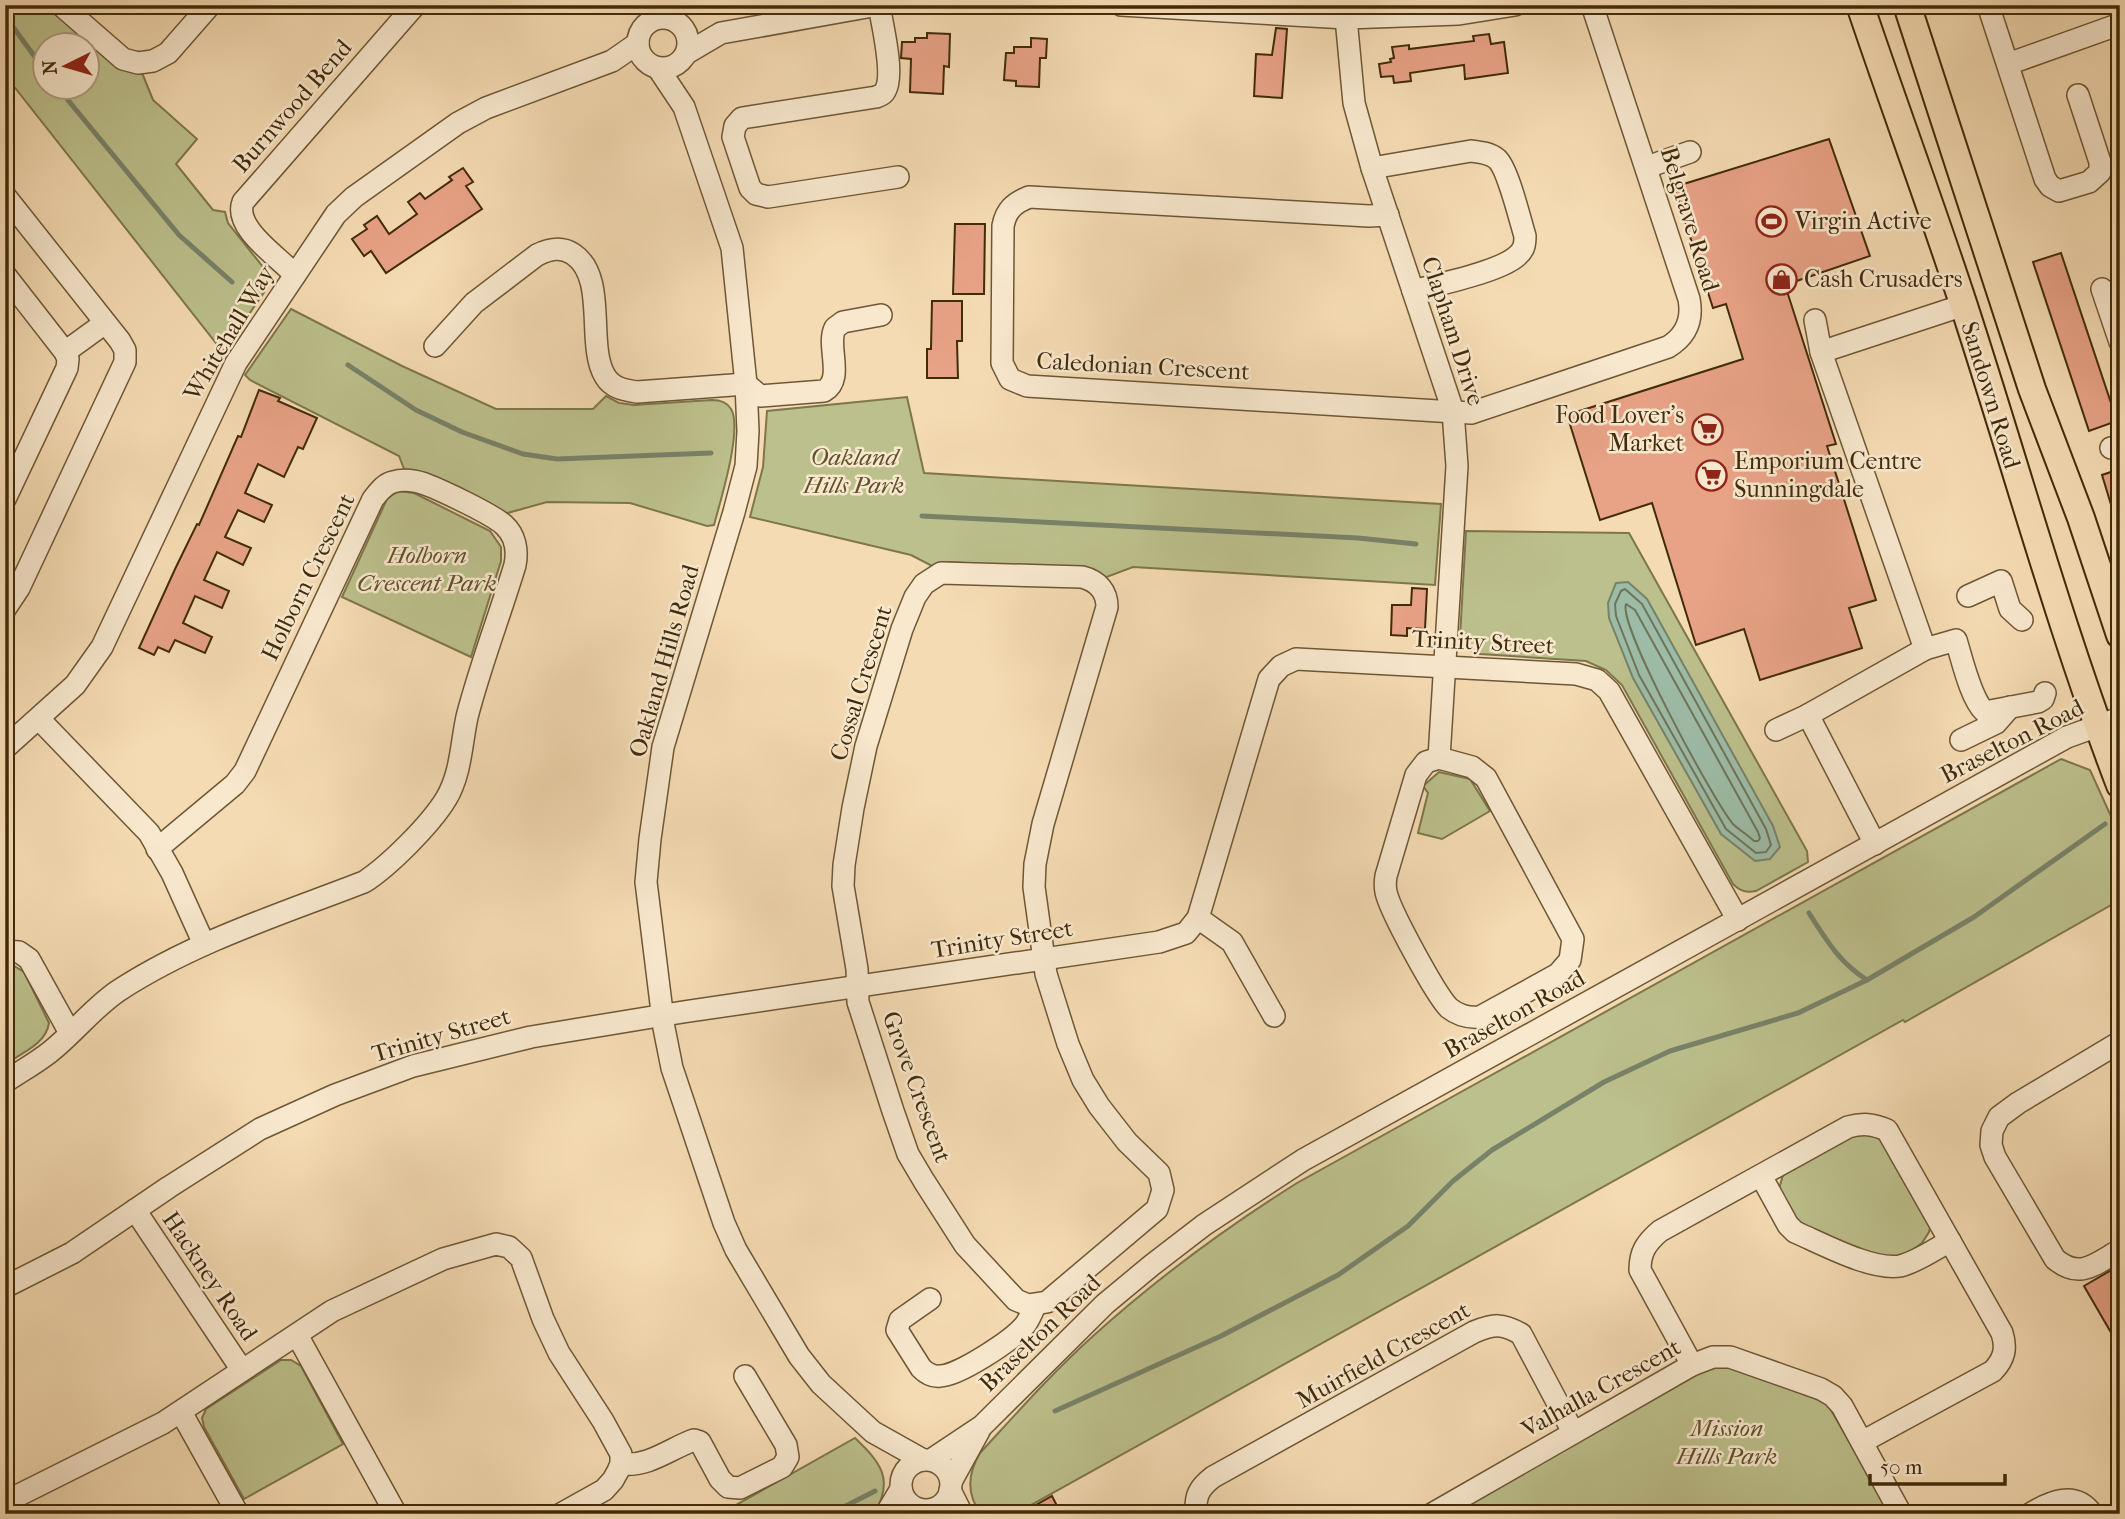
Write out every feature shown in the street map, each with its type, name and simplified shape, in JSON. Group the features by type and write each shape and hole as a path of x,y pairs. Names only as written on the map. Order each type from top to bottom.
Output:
{"main road":[{"name":"Sandown Road","path":"1860,5 1964,304 2025,506 2108,721 2120,785"},
{"name":"Sandown Road","path":"1907,5 2024,364 2081,518 2120,635"}],"street":[{"path":"61,5 123,59 138,63 153,61 168,53 210,5"},
{"name":"Burnwood Bend","path":"295,275 248,228 242,214 243,201 415,5"},
{"path":"644,5 646,50"},
{"path":"646,50 670,68 721,33 879,5 888,70 886,90 880,96 742,118 735,126 733,137 750,188 761,196 898,177"},
{"path":"1121,5 1346,18 1459,14 1515,5"},
{"name":"Belgrave Road","path":"1453,411 1471,413 1651,354 1678,341 1686,328 1690,308 1647,167 1592,5"},
{"path":"1988,5 2045,179 2054,190 2059,191 2090,181 2100,172 2100,162 2078,95"},
{"path":"646,50 656,19 671,16 721,33"},
{"path":"671,16 688,38 685,56"},
{"name":"Clapham Drive","path":"1346,18 1354,103 1372,167 1453,411 1457,466 1439,758"},
{"path":"2008,64 2120,24"},
{"name":"Whitehall Way","path":"5,748 75,685 102,646 236,363 337,214 354,197 458,123 536,88 646,50"},
{"name":"Oakland Hills Road","path":"646,50 684,107 732,248 746,384 748,431 746,466 663,747 650,839 646,882 672,1068 711,1188 736,1250 799,1356 821,1384 873,1432 927,1460"},
{"name":"Oakland Hills Road","path":"684,107 685,56"},
{"path":"1372,167 1471,151 1483,152 1499,160 1508,179 1525,236 1521,253 1504,264 1413,291"},
{"path":"1647,167 1690,152"},
{"path":"5,195 123,345 125,362 19,588 5,609"},
{"name":"Caledonian Crescent","path":"1388,215 1344,215 1029,197 1018,201 1006,214 1003,226 1002,349 1005,373 1010,379 1027,386 1453,411"},
{"path":"435,346 474,303 548,249 565,249 580,260 592,283 604,375 615,387 637,392 746,384 760,396 827,390 832,383 834,369 831,339 835,328 843,322 881,314"},
{"path":"5,275 68,359 5,499"},
{"path":"2102,289 2116,317 2120,342"},
{"path":"1821,352 1964,304"},
{"path":"1815,320 1821,352 1925,649"},
{"path":"65,352 105,323"},
{"name":"Holborn Crescent","path":"5,1082 51,1051 116,993 160,965 204,944 364,882 378,873 430,820 446,798 455,779 467,717 515,565 516,548 505,525 425,484 408,480 387,484 373,499 245,771 235,784 158,849"},
{"name":"Cossal Crescent","path":"858,987 843,886 853,808 866,746 902,629 919,590 931,578 941,573 1082,577 1096,583 1107,600 1038,844 1034,887 1044,959"},
{"path":"1968,596 2001,581 2010,609 2022,620"},
{"path":"1776,730 1808,715 1925,649 1956,640 1981,709 1989,712 2038,702 2043,699 2045,693"},
{"name":"Trinity Street","path":"5,1287 72,1253 261,1129 374,1080 491,1045 663,1015 1171,939 1186,933 1198,918 1266,687 1274,672 1288,662 1304,658 1584,675 1604,685 1738,920"},
{"path":"1961,740 1996,723 2011,706"},
{"path":"1808,715 1875,844"},
{"path":"39,719 149,834 172,873 204,944"},
{"name":"Braselton Road","path":"927,1460 982,1426 1105,1304 1204,1225 1303,1160 2067,737 2108,721"},
{"path":"1439,758 1472,767 1486,778 1573,939 1570,960 1558,974 1480,1017 1468,1018 1457,1014 1441,999 1386,895 1386,876 1416,775 1426,762 1439,758"},
{"path":"1198,918 1232,942 1274,1016"},
{"path":"5,951 19,952 29,959 70,1033"},
{"path":"929,1299 900,1320 897,1330 925,1372 937,1376 950,1374 1010,1340 1026,1324 1035,1306 1046,1302 1157,1209 1163,1190 1159,1173 1112,1124 1083,1080 1046,974 1044,959"},
{"name":"Grove Crescent","path":"858,987 858,1002 865,1026 908,1154 965,1245 1016,1300 1035,1306"},
{"path":"2120,1042 2018,1102 1999,1117 1991,1136 1995,1157 2055,1259 2077,1271 2120,1250"},
{"path":"1692,1365 1640,1270 1647,1241 1660,1231 1848,1127 1873,1124 1887,1130 2006,1344 2002,1362 1993,1371 1863,1443"},
{"path":"1761,1176 1788,1225 1795,1232 1863,1259 1885,1266 1902,1265 1950,1241"},
{"name":"Hackney Road","path":"135,1210 242,1370"},
{"path":"5,1504 181,1412 332,1311 443,1259 489,1245 509,1247 521,1258 543,1319 559,1353 619,1448 621,1464 613,1480 604,1490 561,1514"},
{"name":"Muirfield Crescent","path":"1196,1514 1196,1494 1213,1476 1474,1332 1493,1325 1508,1327 1521,1334 1573,1432"},
{"path":"297,1335 396,1514"},
{"name":"Valhalla Crescent","path":"1432,1514 1692,1365 1713,1357 1730,1357 1821,1389 1833,1396 1842,1406 1901,1514"},
{"path":"621,1464 639,1464 694,1440 700,1442 720,1479 728,1488 740,1488 782,1467 788,1457 786,1445 746,1376"},
{"path":"181,1412 238,1514"},
{"name":"Braselton Road","path":"951,1486 982,1426"},
{"name":"Oakland Hills Road","path":"873,1432 901,1485"},
{"path":"886,1514 908,1466 927,1460 945,1468 962,1514"},
{"path":"901,1485 908,1503 930,1512 943,1503 951,1486"},
{"path":"2030,1514 2050,1502 2060,1500 2079,1502 2092,1514"}],"green space":[{"path":"5,5 60,5 96,32 32,32 32,102 102,102 102,36 138,63 153,100 197,139 176,164 213,210 225,212 228,223 263,267 268,278 265,291 223,352 5,75"},
{"path":"291,309 402,366 496,409 593,409 606,396 619,403 634,405 712,400 723,402 731,409 734,432 729,466 714,525 707,526 630,503 547,502 504,514 419,472 404,469 399,456 245,375"},
{"name":"Oakland Hills Park","path":"907,397 924,473 1441,504 1435,585 1133,567 1104,578 1087,570 949,562 932,566 911,555 750,517 763,467 767,411"},
{"name":"Holborn Crescent Park","path":"398,491 414,493 490,531 501,547 501,561 471,657 342,597 387,499"},
{"path":"1466,531 1629,533 1807,851 1808,862 1756,891 1746,892 1738,888 1733,884 1622,685 1606,670 1586,661 1480,654 1466,649 1460,637"},
{"path":"2061,759 2090,770 2120,836 2120,900 1905,1022 1903,1020 1015,1514 981,1514 973,1499 970,1484 980,1453 1048,1379 1092,1337 1166,1275 1243,1218 1297,1183"},
{"path":"1439,772 1470,779 1490,811 1442,839 1418,833 1428,793 1423,786"},
{"path":"5,965 14,966 24,972 49,1023 38,1042 5,1064"},
{"path":"1863,1129 1886,1141 1931,1224 1922,1243 1907,1254 1888,1259 1798,1225 1779,1189 1783,1175"},
{"path":"281,1360 291,1360 301,1366 343,1444 244,1499 204,1427 202,1418 206,1409"},
{"name":"Mission Hills Park","path":"1724,1364 1827,1403 1891,1514 1445,1514 1708,1367"},
{"path":"855,1438 878,1463 882,1472 883,1491 874,1514 720,1514"}],"water":[{"path":"1628,582 1647,599 1773,826 1780,847 1770,859 1755,861 1721,834 1633,678 1609,618 1608,603 1616,583"}],"building":[{"path":"1276,28 1287,29 1282,98 1254,96 1256,54 1272,55"},
{"path":"927,33 950,34 949,67 944,66 943,94 910,92 911,59 901,58 902,42 927,38"},
{"path":"1489,34 1491,44 1504,42 1508,73 1465,79 1464,65 1410,73 1411,81 1394,83 1393,76 1381,77 1379,64 1391,62 1390,59 1394,58 1392,47 1409,45 1409,49 1474,41 1473,36"},
{"path":"1031,38 1047,39 1046,58 1040,58 1039,87 1016,86 1016,81 1004,80 1006,53 1014,53 1014,47 1031,47"},
{"name":"Emporium Centre Sunningdale","path":"1829,139 1870,256 1785,285 1836,444 1827,446 1876,600 1849,608 1862,648 1760,680 1744,629 1696,645 1652,503 1600,520 1567,415 1743,359 1726,304 1713,308 1674,187"},
{"path":"463,168 473,182 466,186 482,209 386,273 371,251 364,256 352,239 367,229 364,225 377,216 389,234 417,214 408,202 420,193 425,199 452,180 449,177"},
{"path":"955,224 985,224 984,294 953,294"},
{"path":"2061,253 2117,421 2089,431 2033,262"},
{"path":"932,301 962,301 962,341 957,341 958,378 927,378 927,349 931,349"},
{"path":"259,390 317,418 303,449 298,447 284,477 258,464 245,493 272,505 264,522 238,510 225,537 251,548 243,565 217,552 204,580 229,591 222,608 195,596 183,623 212,637 205,653 175,640 169,652 158,647 154,655 139,648 176,567 197,524 199,525 238,436 241,437"},
{"path":"2120,469 2120,520 2116,521 2102,475"},
{"path":"1412,588 1427,589 1425,629 1407,628 1407,636 1391,635 1392,605 1411,605"},
{"path":"2120,1265 2120,1348 2084,1286"},
{"path":"1052,1496 1061,1514 1020,1514"}],"waterway":[{"path":"5,16 32,53"},
{"path":"70,102 179,235 232,282"},
{"path":"348,365 416,410 462,432 523,454 557,459 711,453"},
{"path":"922,516 1358,538 1416,544"},
{"path":"1055,1411 1221,1336 1338,1275 1408,1226 1453,1181 1492,1150 1604,1082 1670,1051 1798,1013 1867,980 1974,917 2105,824"},
{"path":"1809,913 1841,958 1867,980"},
{"path":"830,1514 875,1491"}],"place":[{"name":"Virgin Active","path":"1772,221"},
{"name":"Cash Crusaders","path":"1781,279"},
{"name":"Food Lover's Market","path":"1707,429"},
{"name":"Emporium Centre Sunningdale","path":"1711,475"}]}
